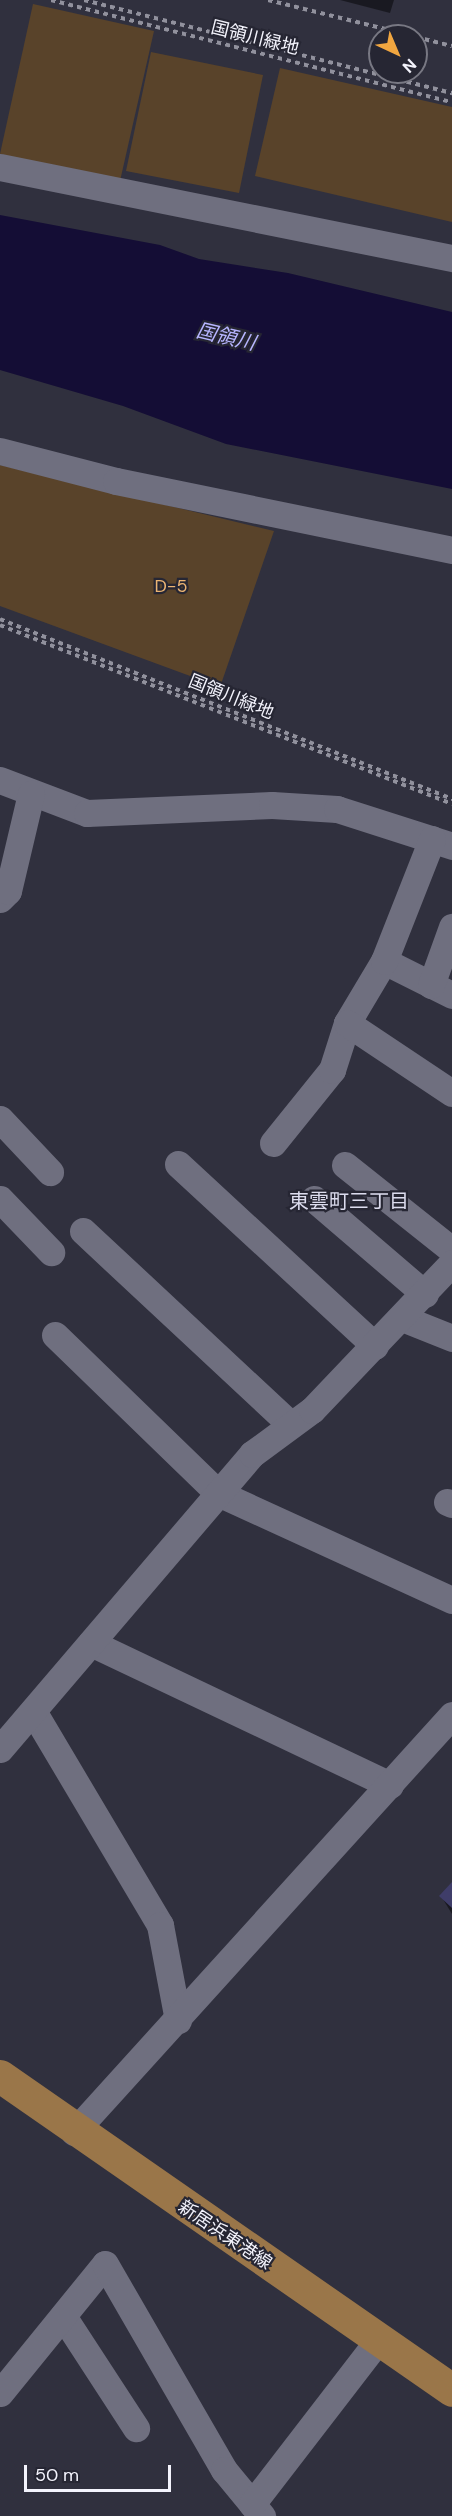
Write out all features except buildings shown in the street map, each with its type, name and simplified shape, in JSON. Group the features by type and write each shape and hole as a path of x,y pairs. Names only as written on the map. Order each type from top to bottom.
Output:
{"main road":[{"name":"新居浜東港線","path":"0,2076 74,2132 452,2390"}],"street":[{"path":"0,167 452,258"},
{"path":"0,451 116,481 452,550"},
{"path":"0,780 31,794 87,813 272,805 336,809 442,843 384,961 347,1023 332,1070 273,1143"},
{"path":"0,899 8,891 31,794"},
{"path":"384,961 442,990 452,927"},
{"path":"347,1023 452,1093"},
{"path":"0,1119 50,1172"},
{"path":"178,1164 375,1346"},
{"path":"345,1166 452,1251"},
{"path":"0,1199 51,1252"},
{"path":"314,1199 425,1294"},
{"path":"83,1231 291,1425"},
{"path":"0,1749 252,1454 291,1425 375,1346 452,1263"},
{"path":"402,1318 452,1338"},
{"path":"55,1335 218,1493 452,1600"},
{"path":"91,1642 390,1785"},
{"path":"33,1710 160,1925 178,2020"},
{"path":"74,2132 178,2020 452,1715"},
{"path":"0,2393 105,2264 224,2470 257,2510 379,2339"},
{"path":"63,2316 136,2428"}],"path":[{"name":"国領川緑地","path":"51,0 452,102"},
{"path":"84,0 452,93"},
{"path":"268,0 368,24"},
{"path":"428,40 452,46"},
{"name":"国領川緑地","path":"0,619 452,799"},
{"path":"0,625 452,804"}],"green space":[{"path":"33,4 154,31 120,181 0,154"},
{"path":"151,52 263,75 239,193 126,171"},
{"path":"280,68 452,107 452,222 255,176"},
{"name":"D-5","path":"0,465 274,531 220,687 0,606"}],"water":[{"name":"国領川","path":"0,215 160,245 199,259 288,273 452,312 452,489 226,444 123,406 0,370"}],"district":[{"name":"東雲町三丁目","path":"349,1201"}]}
